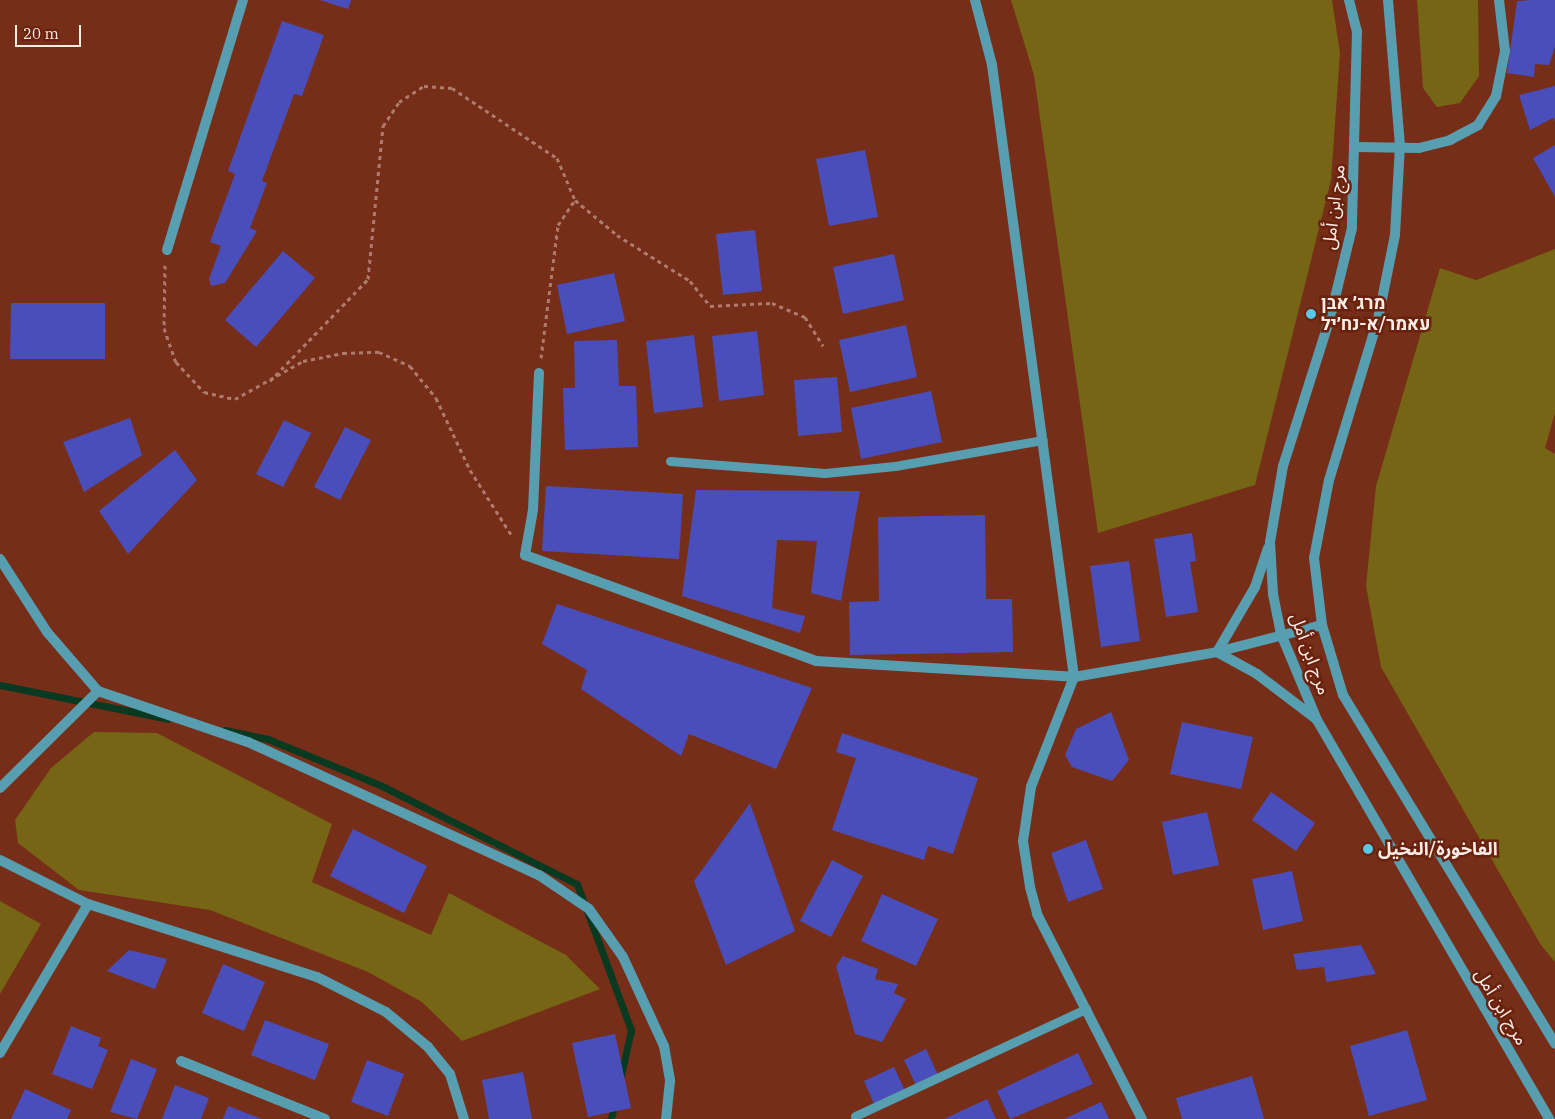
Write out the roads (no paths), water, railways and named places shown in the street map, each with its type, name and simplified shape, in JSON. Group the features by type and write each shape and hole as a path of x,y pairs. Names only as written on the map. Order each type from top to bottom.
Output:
{"street":[{"path":"167,250 242,0"},
{"path":"975,0 992,65 1074,677 1031,788 1023,842 1037,914 1142,1119"},
{"name":"مرج ابن أمل","path":"1349,0 1357,31 1357,147 1352,228 1330,318 1284,466 1270,542 1272,594 1281,634 1317,720 1549,1119"},
{"name":"مرج ابن أمل","path":"1388,0 1400,145 1395,235 1378,319 1329,480 1314,558 1322,625 1343,695 1552,1036 1555,1044"},
{"path":"1357,147 1400,145 1419,148 1450,140 1478,125 1496,96 1505,51 1499,0"},
{"path":"539,373 533,510 525,555 816,661 1074,677 1217,652 1322,625"},
{"path":"1217,652 1255,586 1270,542"},
{"path":"0,559 47,632 98,691 248,742 540,875 589,909 623,957 664,1046 670,1081 666,1119"},
{"path":"1217,652 1257,674 1317,720"},
{"path":"0,788 98,691"},
{"path":"0,860 88,904 317,977 386,1012 428,1046 450,1074 464,1119"},
{"path":"0,1053 88,904"},
{"path":"181,1061 325,1119"}],"lane":[{"path":"670,461 825,473 895,466 1042,440"},
{"path":"855,1116 1086,1009"}],"waterway":[{"path":"0,685 168,719"},
{"path":"225,730 268,739 380,785 577,884 631,1030 621,1075"},
{"path":"611,1119 614,1105"}],"place":[{"name":"מרג׳ אבן עאמר/א-נח׳יל","path":"1311,314"},
{"name":"الفاخورة/النخيل","path":"1368,849"}]}
